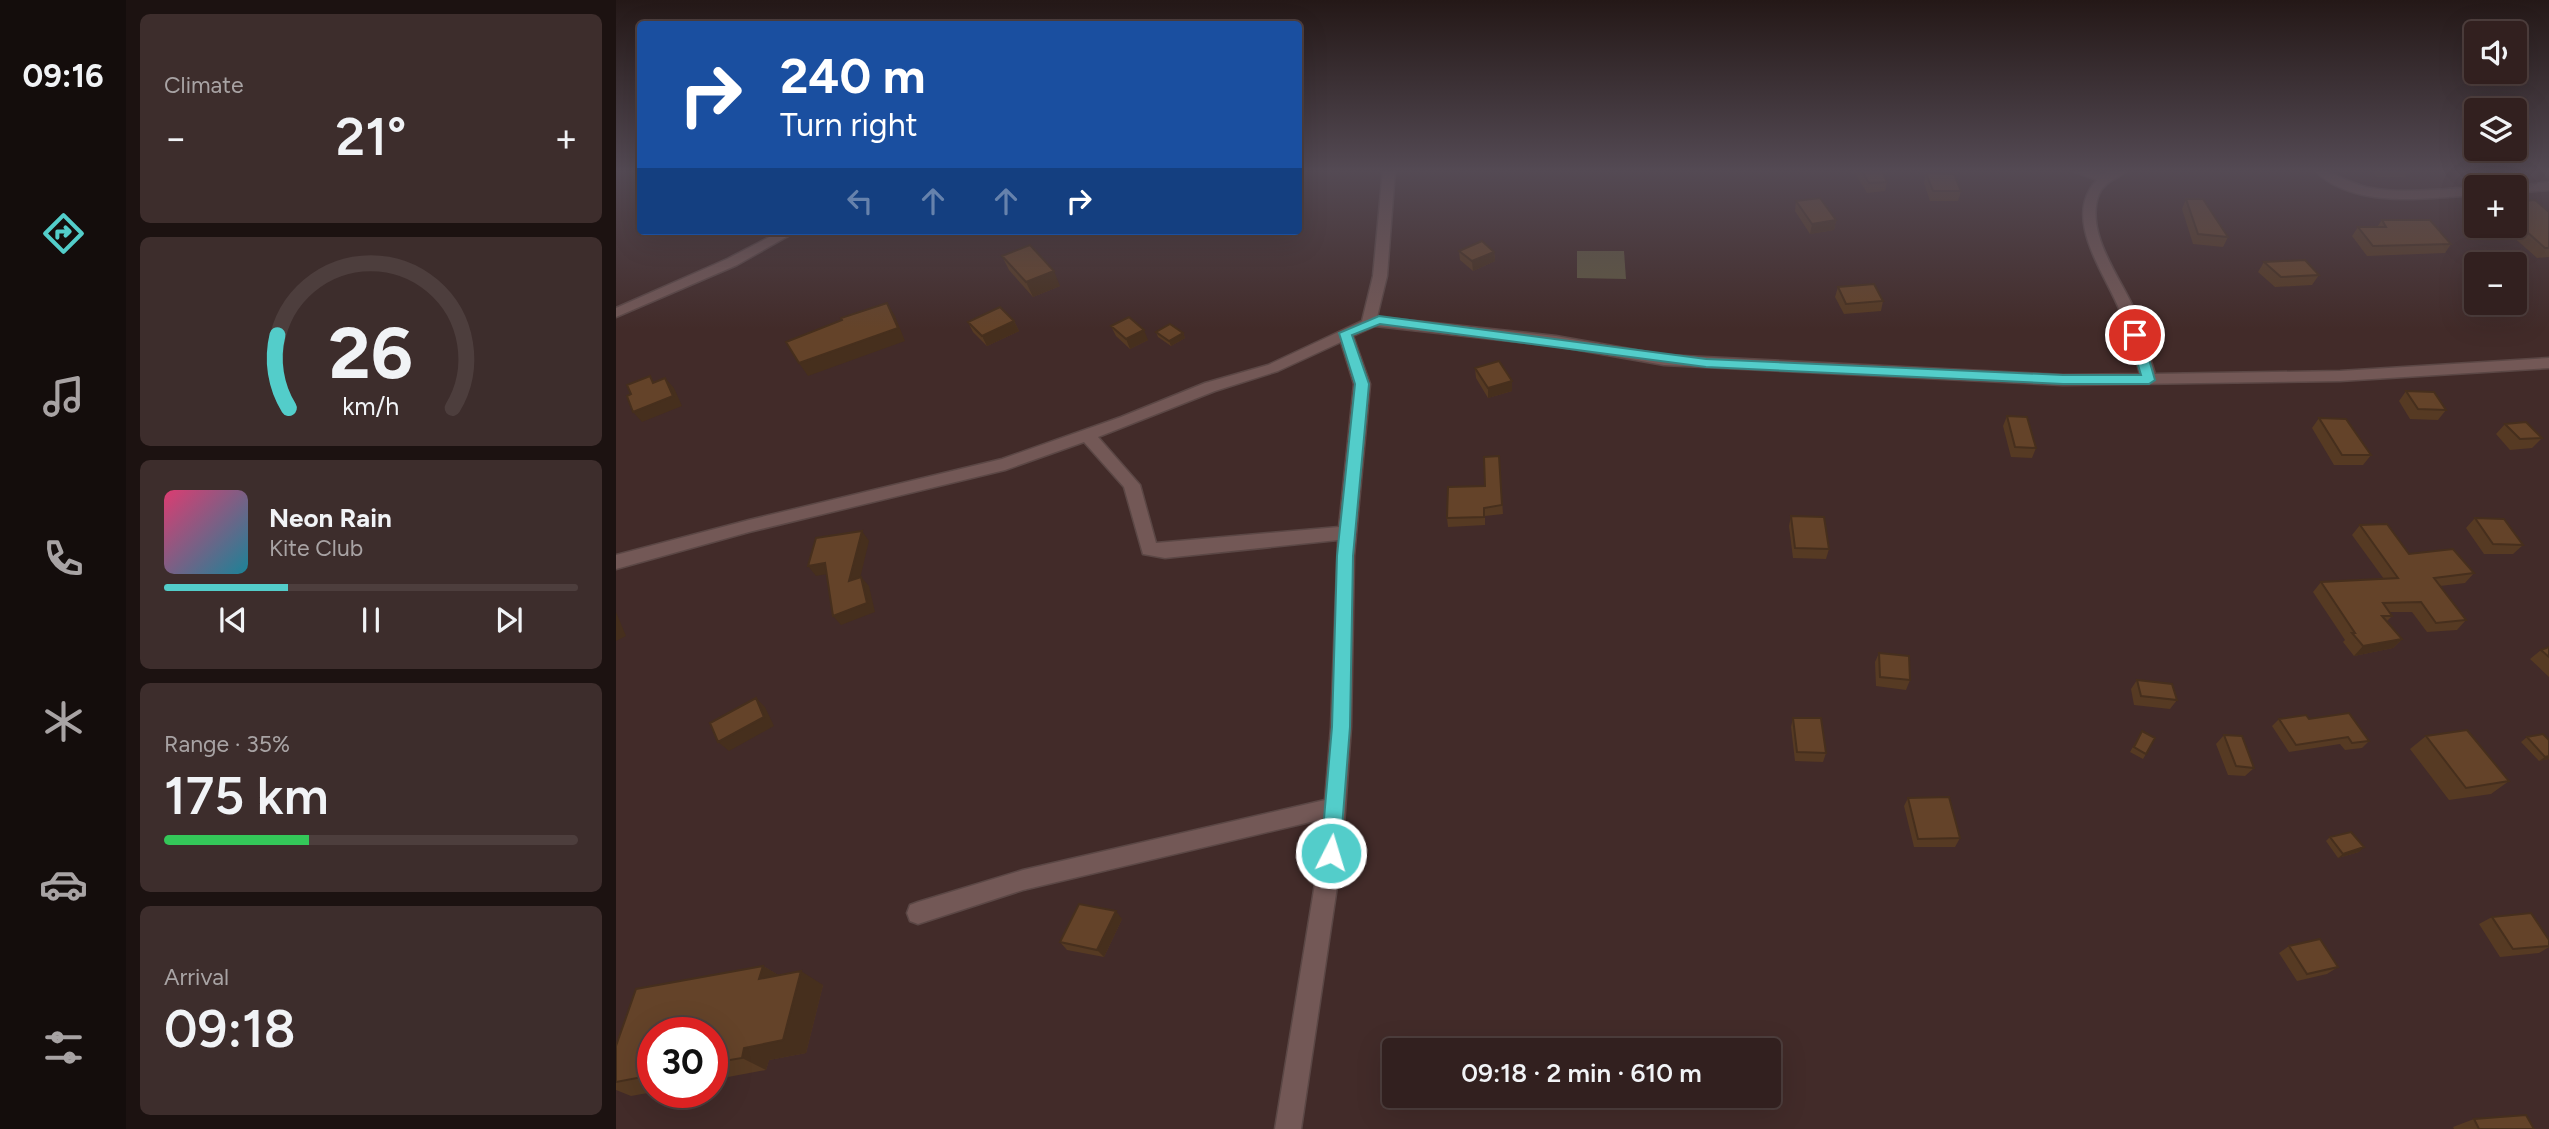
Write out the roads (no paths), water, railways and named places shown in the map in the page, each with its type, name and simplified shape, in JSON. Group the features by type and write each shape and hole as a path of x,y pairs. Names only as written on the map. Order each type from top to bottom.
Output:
{"street":[{"path":"1369,322 1380,276 1385,223"},
{"path":"2092,223 2098,254 2128,313 2149,380"},
{"path":"616,313 732,262 783,235"},
{"path":"616,562 749,526 1004,464 1088,436 1210,387 1273,368 1369,322 1379,320 1556,341 1664,360 2063,380 2340,376 2549,363"},
{"path":"1288,1129 1331,853 1341,727 1348,533 1362,384 1345,333"},
{"path":"1088,436 1132,485 1149,549 1165,551 1348,533"},
{"path":"919,913 1023,880 1335,807"}]}
